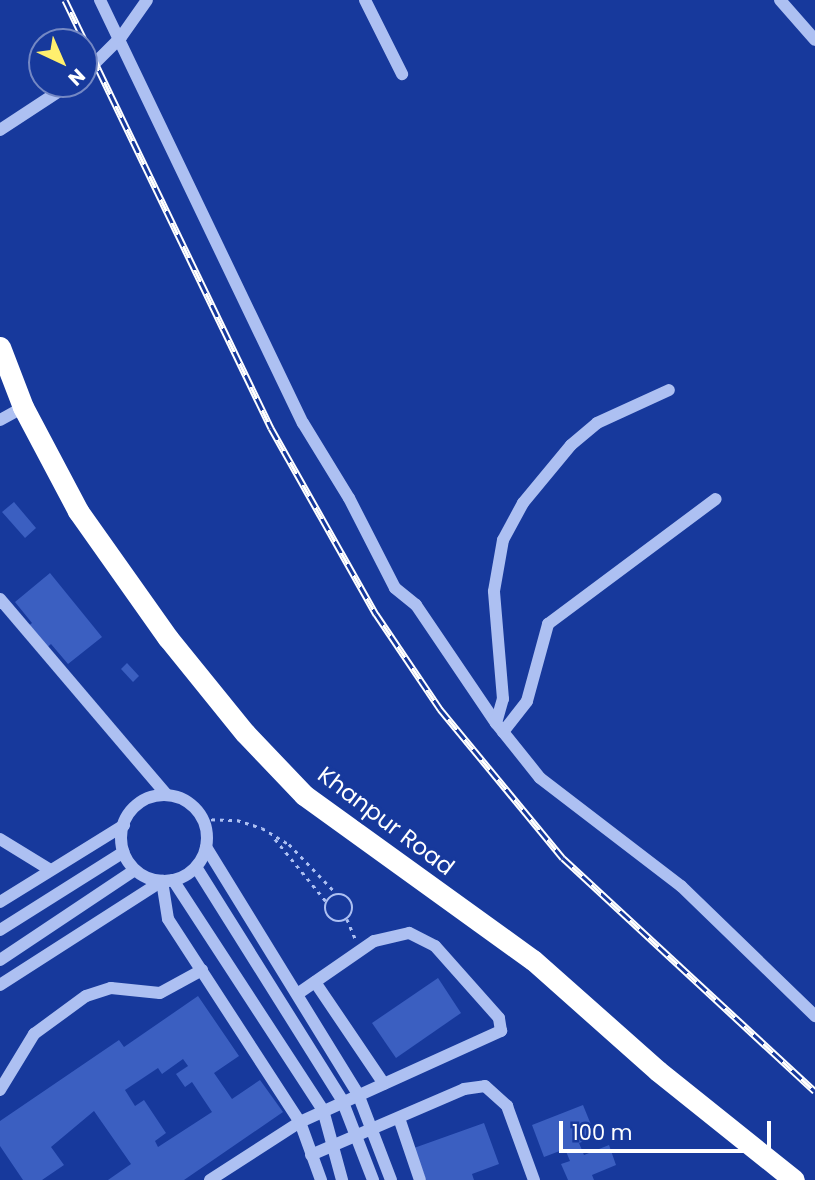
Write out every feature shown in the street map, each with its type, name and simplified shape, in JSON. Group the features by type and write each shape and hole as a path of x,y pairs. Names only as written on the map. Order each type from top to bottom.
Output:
{"highway":[{"name":"Khanpur Road","path":"1,352 23,407 78,510 129,585 222,705 304,795 533,960 658,1071 794,1180"}],"street":[{"path":"100,0 121,37 135,79 205,210 303,423 349,498 395,588 416,605 499,728 540,778 681,886 815,1016"},
{"path":"98,60 121,37 147,0"},
{"path":"365,0 402,74"},
{"path":"780,0 815,40"},
{"path":"0,130 49,98"},
{"path":"499,728 503,699 494,591 503,540 523,503 571,445 597,424 669,390"},
{"path":"0,420 23,407"},
{"path":"499,728 527,701 548,624 716,499"},
{"path":"0,599 167,795 188,803 203,819 206,847 299,993 358,1094 391,1180"},
{"path":"0,902 49,869 124,825 136,807 167,795"},
{"path":"124,825 124,852 135,870 167,881 323,1110 330,1148 342,1180"},
{"path":"0,839 49,869"},
{"path":"0,985 167,881 196,867 206,847"},
{"path":"0,930 124,852"},
{"path":"196,867 342,1100 373,1180"},
{"path":"0,960 135,870"},
{"path":"167,881 169,919 300,1122 321,1180"},
{"path":"209,1180 300,1122 342,1100 495,1036 502,1024 435,946 421,936 394,933 360,951 299,993"},
{"path":"0,1090 34,1034 86,996 111,988 159,993 202,970"},
{"path":"315,982 384,1084"},
{"path":"267,1067 285,1056"},
{"path":"312,1155 464,1089 485,1086 507,1106 534,1180"},
{"path":"399,1118 420,1180"}],"path":[{"path":"203,819 237,820 262,828 275,839 326,901"},
{"path":"275,839 289,844 335,893 346,895 353,904 347,919 360,951"},
{"path":"335,893 326,901 325,911 331,920 347,919"}],"building":[{"path":"14,502 36,528 25,538 2,512"},
{"path":"50,573 102,637 68,664 51,644 44,650 26,628 32,623 15,602"},
{"path":"127,663 139,676 133,682 121,669"},
{"path":"438,978 461,1013 396,1058 372,1023"},
{"path":"198,996 239,1056 214,1073 232,1099 260,1080 283,1112 184,1180 108,1180 131,1164 94,1111 51,1147 64,1165 42,1180 23,1180 0,1146 0,1121 119,1040 124,1047","holes":["183,1059 188,1066 176,1074 185,1087 192,1082 212,1112 158,1147 155,1141 166,1133 144,1100 135,1106 125,1090 158,1068 162,1074"]},
{"path":"583,1105 596,1137 579,1143 584,1155 609,1145 616,1165 592,1175 594,1180 568,1180 561,1164 570,1161 565,1149 544,1157 532,1125"},
{"path":"484,1123 499,1164 472,1174 474,1180 426,1180 414,1148"}],"railway":[{"path":"65,0 271,428 376,614 440,709 563,858 815,1091"}]}
